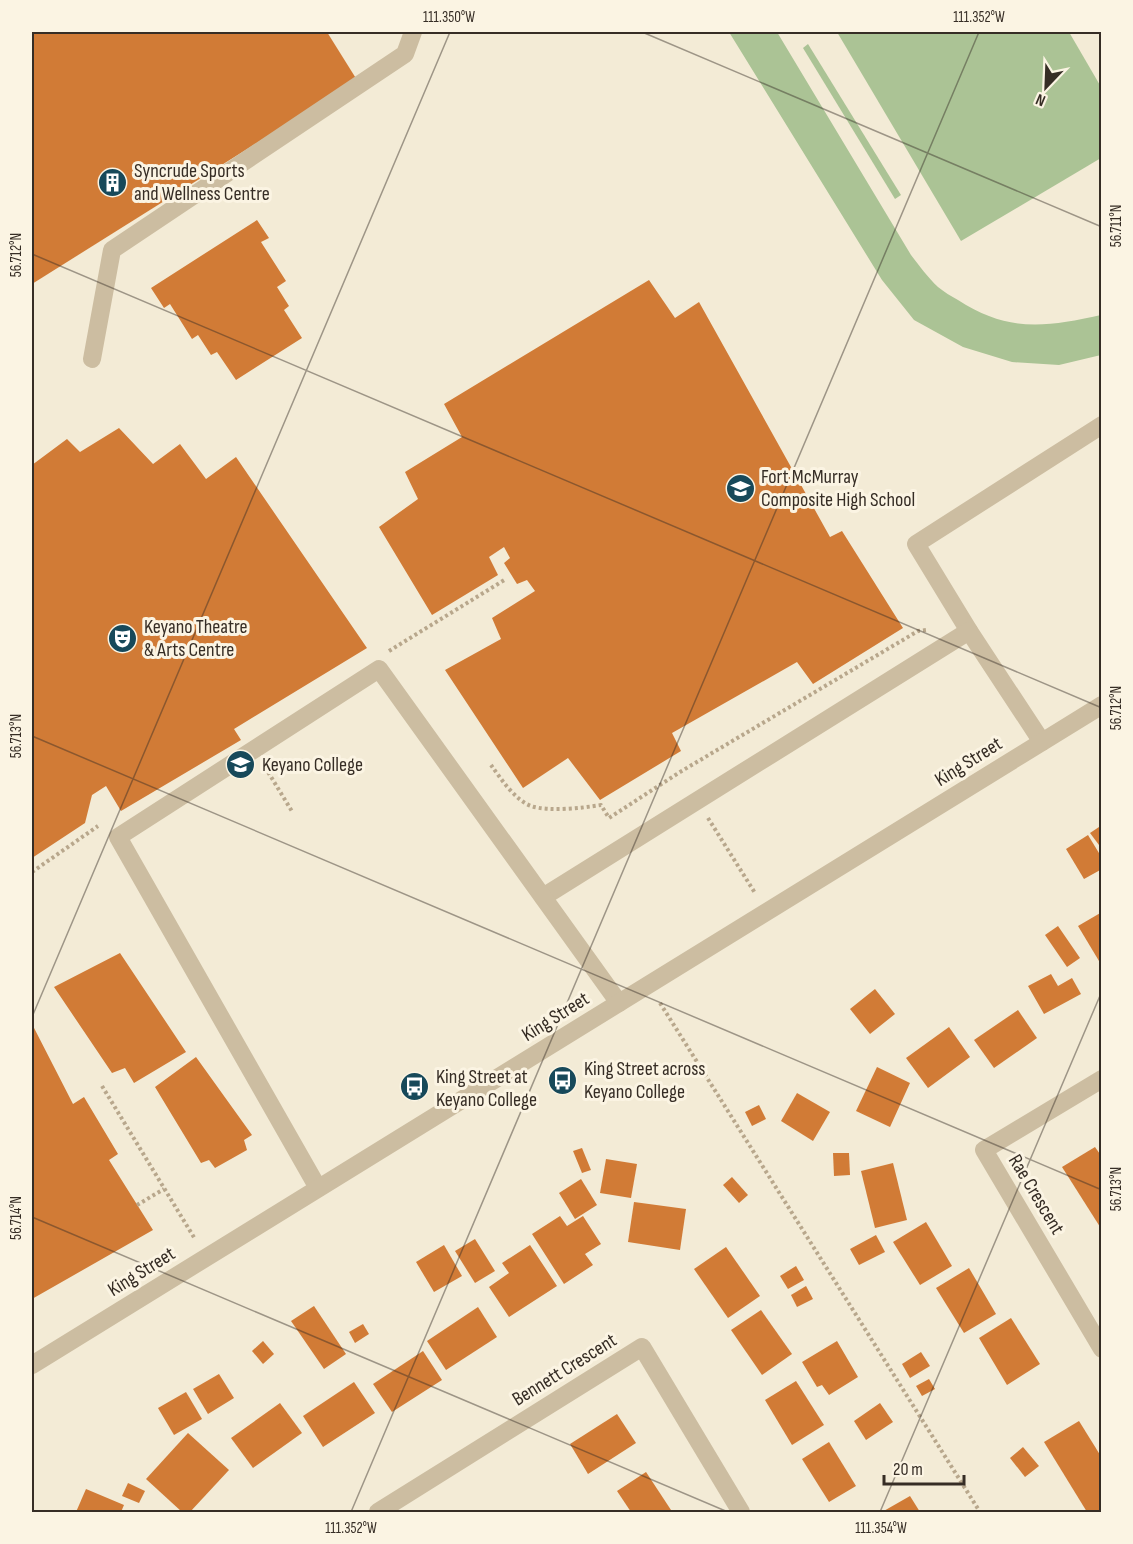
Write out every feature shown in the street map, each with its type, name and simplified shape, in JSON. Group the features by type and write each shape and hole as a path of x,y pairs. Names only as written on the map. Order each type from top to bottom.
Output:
{"street":[{"path":"92,359 112,250 405,54 412,32"},
{"path":"1042,742 969,632 916,544 1101,425"},
{"path":"543,897 969,632"},
{"path":"318,1188 118,837 379,669 619,1003"},
{"name":"King Street","path":"32,1365 1101,705"},
{"name":"Rae Crescent","path":"1101,1079 984,1150 1101,1349"},
{"name":"Bennett Crescent","path":"378,1512 642,1347 741,1512"}],"path":[{"path":"379,669 375,660 506,579"},
{"path":"491,765 508,789 530,806 567,810 601,806 609,818 680,772 918,631 932,629"},
{"path":"680,772 766,912"},
{"path":"32,872 103,824"},
{"path":"648,984 980,1512"},
{"path":"102,1086 206,1257"},
{"path":"137,1204 164,1189"}],"green space":[{"path":"729,32 777,32 911,255 938,287 977,311 1011,322 1045,324 1101,315 1101,355 1059,365 1012,362 963,347 914,320 882,280"},
{"path":"837,32 1069,32 1101,87 1101,158 961,241"},
{"path":"808,44 901,195 895,199 803,48"}],"building":[{"name":"Syncrude Sports and Wellness Centre","path":"32,32 327,32 357,80 32,284"},
{"path":"257,220 269,238 261,242 286,281 277,287 289,306 284,310 302,338 236,380 217,352 211,355 198,335 192,339 170,304 164,308 151,288"},
{"path":"649,280 675,318 699,302 830,537 842,531 903,628 813,684 797,662 672,733 681,751 600,800 568,758 523,788 445,670 501,639 492,618 535,591 527,580 517,584 504,563 510,558 504,547 489,557 498,575 432,615 379,527 418,499 405,472 462,437 444,404"},
{"path":"119,428 153,464 180,444 206,479 236,457 367,648 234,729 241,740 121,811 106,786 92,795 85,823 32,858 32,465 67,439 80,452"},
{"path":"1102,825 1102,849 1090,833"},
{"path":"1088,835 1102,858 1102,869 1084,879 1066,849"},
{"path":"1102,912 1102,966 1078,926"},
{"path":"1058,926 1080,958 1067,967 1045,935"},
{"path":"120,953 186,1052 134,1083 125,1068 112,1073 54,987"},
{"path":"1051,974 1058,986 1072,978 1081,994 1044,1014 1028,986"},
{"path":"875,989 895,1014 870,1034 850,1009"},
{"path":"1018,1010 1037,1038 994,1068 974,1040"},
{"path":"32,1024 73,1104 84,1097 118,1154 109,1160 153,1230 32,1299"},
{"path":"949,1027 970,1057 928,1088 906,1058"},
{"path":"196,1057 252,1135 244,1140 247,1150 215,1168 209,1160 201,1163 155,1087"},
{"path":"877,1067 910,1083 890,1127 856,1111"},
{"path":"797,1093 830,1112 813,1141 781,1121"},
{"path":"759,1105 766,1119 752,1126 745,1112"},
{"path":"1095,1147 1102,1157 1102,1230 1062,1167"},
{"path":"582,1148 591,1170 582,1173 573,1151"},
{"path":"833,1153 849,1153 850,1175 834,1176"},
{"path":"606,1159 637,1164 631,1198 600,1193"},
{"path":"893,1163 907,1220 875,1228 861,1171"},
{"path":"732,1177 748,1195 739,1203 723,1185"},
{"path":"581,1179 597,1205 575,1219 559,1193"},
{"path":"634,1202 686,1209 680,1250 628,1242"},
{"path":"560,1216 567,1226 583,1216 601,1244 585,1254 593,1265 564,1284 532,1234"},
{"path":"926,1222 952,1266 920,1285 893,1242"},
{"path":"876,1235 885,1252 859,1265 850,1249"},
{"path":"475,1239 495,1271 475,1283 455,1251"},
{"path":"444,1245 462,1276 434,1292 416,1262"},
{"path":"530,1245 557,1286 509,1317 489,1287 509,1273 502,1263"},
{"path":"726,1247 760,1296 728,1318 694,1269"},
{"path":"796,1266 804,1280 788,1289 780,1276"},
{"path":"969,1268 996,1314 964,1333 936,1288"},
{"path":"806,1286 813,1299 797,1307 791,1295"},
{"path":"314,1306 346,1354 324,1369 291,1321"},
{"path":"478,1307 497,1337 446,1370 427,1341"},
{"path":"761,1310 792,1354 762,1375 731,1330"},
{"path":"1011,1318 1040,1364 1007,1385 979,1338"},
{"path":"363,1324 369,1334 355,1343 349,1332"},
{"path":"263,1341 274,1354 263,1364 252,1351"},
{"path":"837,1341 858,1377 829,1395 822,1385 817,1387 802,1362"},
{"path":"423,1351 442,1380 392,1412 373,1384"},
{"path":"921,1352 930,1366 910,1378 902,1364"},
{"path":"219,1374 234,1398 208,1414 193,1389"},
{"path":"929,1379 935,1389 922,1396 916,1386"},
{"path":"796,1381 824,1425 792,1445 765,1400"},
{"path":"354,1382 375,1413 323,1447 303,1416"},
{"path":"186,1392 202,1419 174,1435 158,1408"},
{"path":"280,1403 302,1433 253,1468 231,1438"},
{"path":"880,1403 893,1422 866,1440 854,1421"},
{"path":"617,1414 636,1443 588,1474 570,1444"},
{"path":"1079,1421 1102,1458 1102,1512 1087,1512 1044,1442"},
{"path":"188,1433 229,1470 190,1512 182,1512 146,1479"},
{"path":"829,1442 856,1486 829,1502 802,1459"},
{"path":"1023,1447 1039,1466 1025,1477 1010,1458"},
{"path":"646,1472 671,1510 631,1512 617,1491"},
{"path":"128,1483 145,1491 139,1503 122,1496"},
{"path":"86,1489 124,1505 121,1512 76,1512"},
{"path":"910,1496 920,1512 882,1512"}],"place":[{"name":"Syncrude Sports and Wellness Centre","path":"113,182"},
{"name":"Fort McMurray Composite High School","path":"740,488"},
{"name":"Keyano Theatre & Arts Centre","path":"123,638"},
{"name":"Keyano College","path":"241,764"},
{"name":"King Street across Keyano College","path":"563,1080"},
{"name":"King Street at Keyano College","path":"415,1087"}]}
